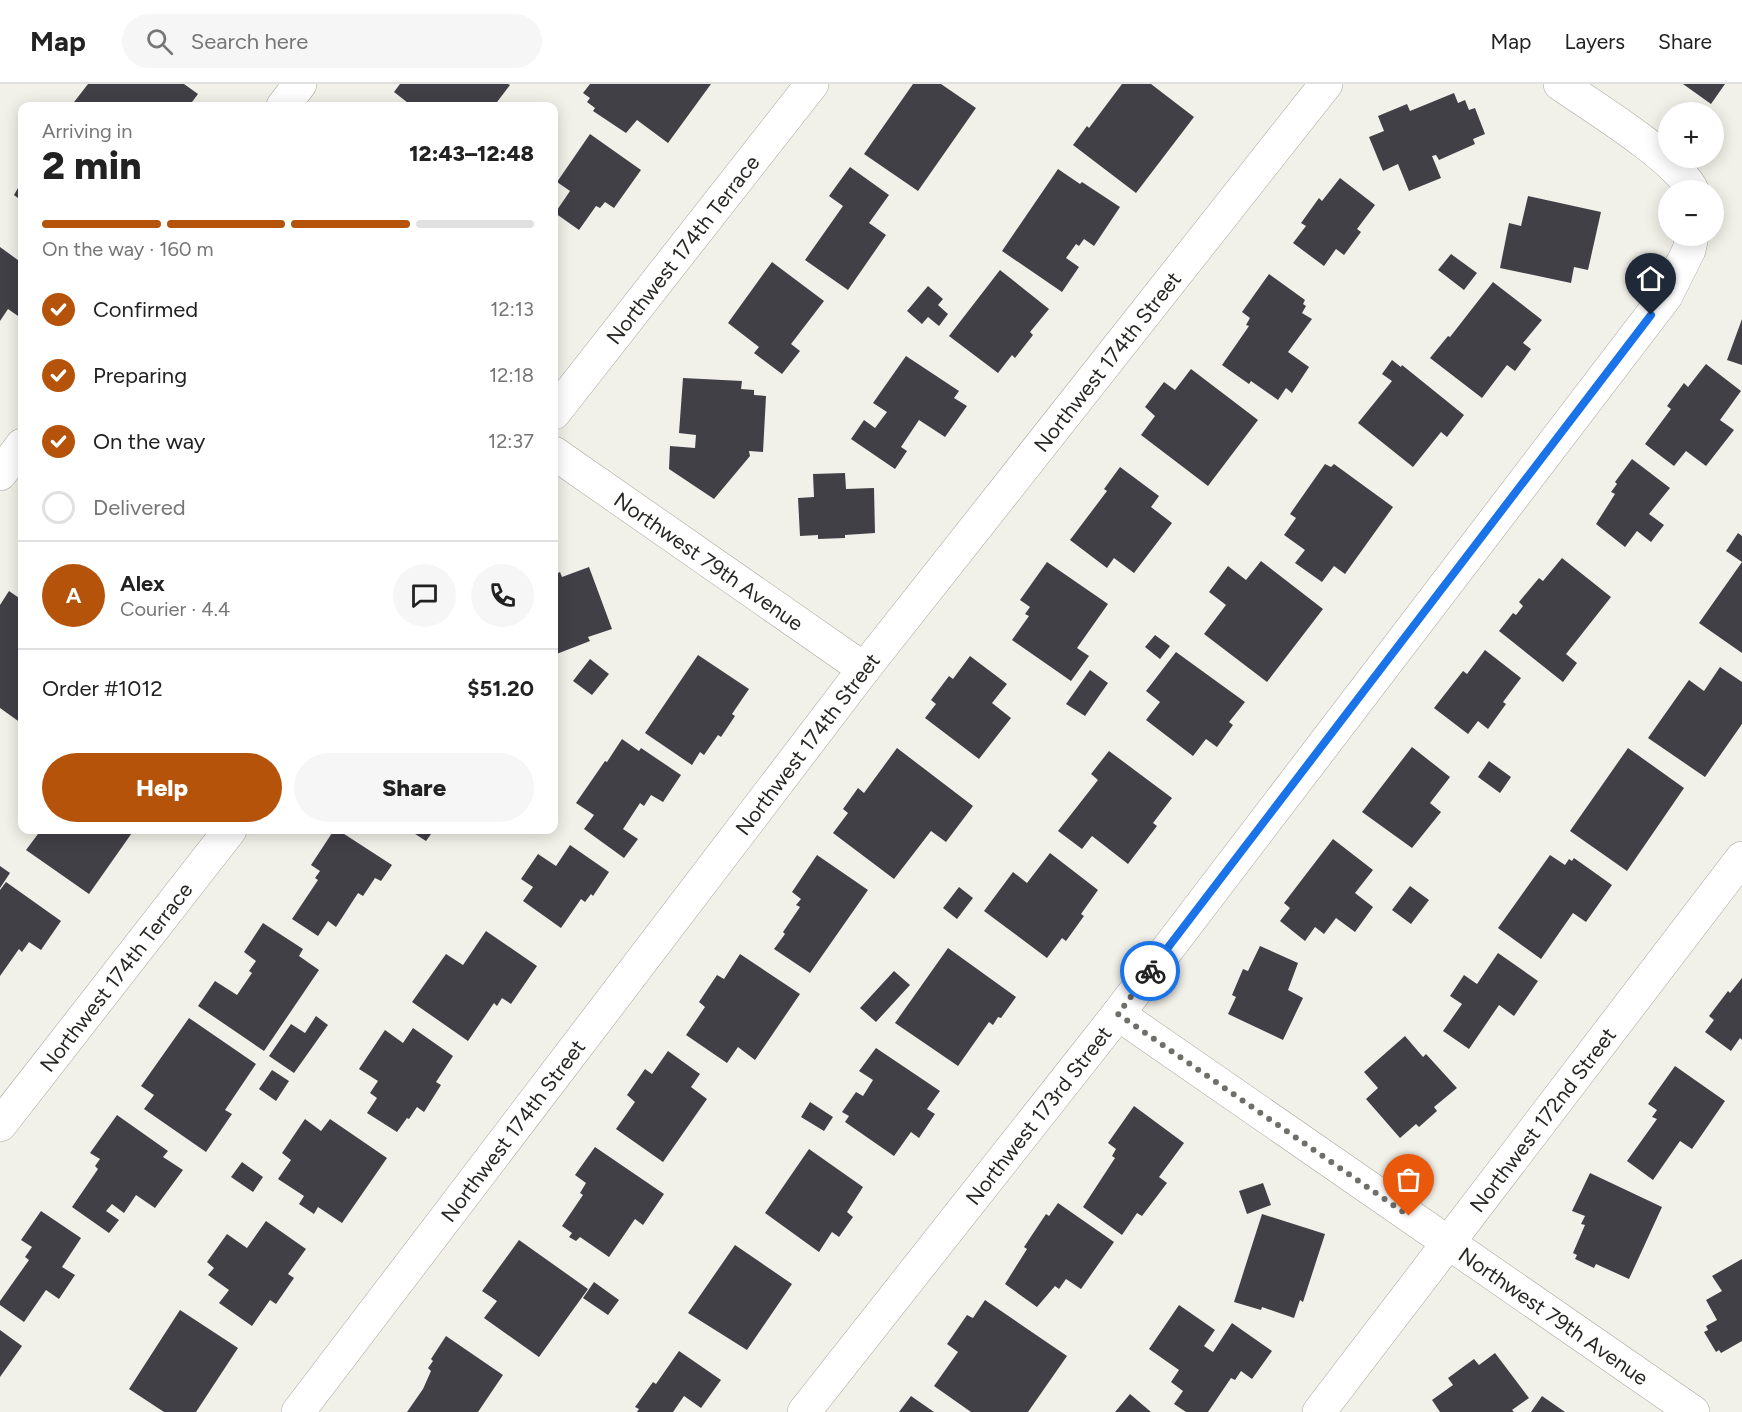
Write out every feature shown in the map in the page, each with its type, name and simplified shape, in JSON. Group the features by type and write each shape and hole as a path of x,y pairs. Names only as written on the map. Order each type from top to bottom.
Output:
{"street":[{"path":"286,102 300,84"},
{"name":"Northwest 174th Terrace","path":"558,408 812,84"},
{"name":"Northwest 174th Street","path":"298,1412 864,669 1326,84"},
{"path":"1560,84 1662,156 1686,180"},
{"name":"Northwest 173rd Street","path":"804,1412 1118,1014 1665,296 1690,246"},
{"path":"0,474 18,451"},
{"name":"Northwest 79th Avenue","path":"558,456 864,669"},
{"name":"Northwest 174th Terrace","path":"0,1125 227,834"},
{"name":"Northwest 172nd Street","path":"1319,1412 1742,858"},
{"name":"Northwest 79th Avenue","path":"1118,1014 1693,1412"}],"building":[{"path":"88,84 184,84 198,94 192,102 74,102"},
{"path":"400,84 510,85 497,102 407,102 394,92"},
{"path":"590,84 711,84 668,143 637,120 626,133 593,111 595,108 587,102 590,98 583,93"},
{"path":"913,84 941,84 976,108 918,191 864,154"},
{"path":"1122,84 1151,84 1194,117 1136,193 1073,145 1087,126 1089,128"},
{"path":"1683,84 1725,84 1712,102 1708,102"},
{"path":"1454,93 1458,103 1465,100 1469,110 1475,108 1485,134 1473,139 1475,144 1439,160 1436,155 1432,156 1441,178 1409,191 1398,164 1383,171 1369,137 1384,131 1378,116 1407,104 1410,111"},
{"path":"590,134 641,170 614,208 605,202 600,208 596,206 579,230 558,215 558,209 570,191 558,181"},
{"path":"850,167 889,195 869,223 886,235 848,290 805,260 843,206 829,196"},
{"path":"1058,169 1120,207 1094,246 1084,239 1079,246 1076,244 1066,258 1079,267 1062,292 1002,251"},
{"path":"1340,178 1375,205 1357,229 1361,232 1344,255 1336,249 1324,266 1293,243 1306,226 1301,223 1319,198 1322,201"},
{"path":"1528,196 1601,212 1588,270 1574,267 1571,283 1500,268 1509,223 1521,226"},
{"path":"0,247 18,260 18,316 8,309 0,321"},
{"path":"1451,254 1477,273 1464,290 1438,270"},
{"path":"772,262 824,301 791,344 800,351 782,374 754,353 759,347 728,323"},
{"path":"1000,270 1049,309 1030,332 1033,335 1015,358 1012,355 998,373 949,336"},
{"path":"1269,274 1305,300 1303,304 1306,306 1302,313 1312,319 1288,352 1309,367 1292,393 1286,388 1278,400 1251,381 1249,384 1222,365 1249,326 1246,325 1250,318 1242,312"},
{"path":"1493,282 1542,320 1523,343 1531,349 1515,371 1507,365 1482,398 1430,358 1448,336 1450,337"},
{"path":"928,286 943,299 938,305 948,314 939,326 928,317 922,324 907,311"},
{"path":"1742,319 1742,365 1727,360"},
{"path":"906,356 959,391 954,398 967,406 945,437 919,420 901,447 907,451 895,469 851,439 864,420 875,428 887,412 873,403"},
{"path":"1392,360 1401,367 1402,365 1464,415 1447,437 1441,432 1413,467 1358,423 1392,381 1382,374"},
{"path":"1706,364 1741,391 1720,420 1734,430 1706,466 1686,451 1674,466 1645,444 1671,409 1667,406 1684,383 1688,387"},
{"path":"1191,369 1258,420 1208,486 1141,435 1155,416 1145,407 1164,382 1175,390"},
{"path":"683,378 742,381 741,389 754,390 754,395 766,396 763,452 749,451 750,456 714,499 669,469 670,446 695,448 696,435 679,433"},
{"path":"1632,459 1670,488 1649,514 1664,525 1651,542 1637,531 1625,547 1596,524 1615,494 1611,492 1617,484 1615,482"},
{"path":"1325,464 1331,467 1334,464 1393,507 1345,574 1334,566 1322,582 1295,563 1305,550 1284,535 1296,518 1290,514"},
{"path":"1120,467 1159,496 1151,507 1172,523 1134,573 1114,558 1107,568 1070,540 1107,491 1104,489"},
{"path":"845,473 846,489 874,488 875,533 845,535 845,538 818,539 818,535 800,536 798,498 814,497 813,474"},
{"path":"1738,533 1742,536 1742,562 1726,551"},
{"path":"1562,558 1611,597 1566,654 1577,663 1563,682 1499,631 1513,613 1516,615 1523,606 1519,602 1539,578 1543,581"},
{"path":"1261,561 1323,609 1267,682 1204,634 1226,605 1209,592 1228,566 1246,580"},
{"path":"1047,562 1108,604 1077,648 1089,656 1071,681 1012,640 1029,616 1025,614 1030,607 1020,600"},
{"path":"1742,562 1742,653 1699,623"},
{"path":"589,567 612,629 588,637 590,641 558,653 558,573 560,572 562,577"},
{"path":"9,591 18,597 18,721 0,708 0,605"},
{"path":"1155,635 1170,646 1160,659 1145,647"},
{"path":"1485,650 1521,678 1503,702 1506,704 1488,729 1478,721 1468,734 1434,708 1463,671 1467,674"},
{"path":"1176,652 1245,702 1229,722 1233,725 1217,747 1206,739 1193,756 1146,720 1160,702 1146,691"},
{"path":"698,655 749,689 732,714 735,716 721,737 718,735 704,755 700,752 692,765 645,733"},
{"path":"970,656 1007,684 992,703 1011,718 979,759 925,718 936,704 931,700 949,676 953,679"},
{"path":"590,659 609,674 592,695 573,681"},
{"path":"1720,667 1742,682 1742,724 1705,777 1648,738 1689,680 1704,691"},
{"path":"1090,670 1108,683 1085,716 1066,704"},
{"path":"622,739 639,751 641,748 681,775 663,802 651,795 644,806 640,803 623,829 638,839 624,858 584,829 594,815 576,803"},
{"path":"1412,747 1450,777 1430,803 1441,812 1412,848 1362,812"},
{"path":"897,748 973,806 946,842 931,831 894,879 833,833 848,813 843,809 858,788 864,793"},
{"path":"1628,748 1684,788 1627,871 1570,831"},
{"path":"1109,751 1172,798 1153,823 1157,826 1128,864 1092,836 1082,849 1058,831 1098,780 1091,774"},
{"path":"1489,761 1511,777 1500,793 1478,777"},
{"path":"38,834 131,834 89,894 26,850"},
{"path":"331,834 344,834 392,865 381,881 375,878 363,896 358,893 336,927 328,921 318,936 292,919 318,880 315,878 320,871 311,865"},
{"path":"415,834 431,834 426,841"},
{"path":"1333,839 1373,870 1355,893 1373,907 1355,932 1336,918 1324,934 1315,927 1305,941 1280,921 1290,908 1284,903"},
{"path":"570,845 609,872 593,896 591,894 585,902 581,899 561,928 523,901 533,887 521,879 538,854 556,866"},
{"path":"1050,853 1098,890 1081,914 1084,916 1066,941 1062,938 1047,958 984,911 1013,872 1027,883"},
{"path":"817,855 868,890 810,973 774,949 800,907 796,905 801,899 792,892"},
{"path":"1550,855 1565,865 1569,859 1572,861 1574,858 1612,885 1586,922 1573,913 1541,959 1498,928"},
{"path":"0,866 10,873 0,888"},
{"path":"6,882 61,921 41,950 29,942 22,952 19,949 0,976 0,890"},
{"path":"1410,886 1429,900 1411,924 1392,910"},
{"path":"959,887 973,898 957,919 943,908"},
{"path":"263,923 303,949 299,956 319,970 264,1051 198,1006 215,981 237,995 252,973 249,971 256,961 244,952"},
{"path":"486,931 537,966 511,1004 502,998 497,1006 494,1003 468,1041 412,1002 446,954 463,965"},
{"path":"1260,946 1298,963 1288,990 1303,998 1283,1040 1228,1014 1236,997 1232,995 1243,969 1248,971"},
{"path":"948,948 1016,997 1001,1018 998,1017 993,1025 989,1022 958,1066 895,1023"},
{"path":"1498,953 1538,981 1514,1016 1499,1005 1469,1049 1443,1031 1462,1004 1450,996 1464,975 1477,984"},
{"path":"740,954 800,994 755,1060 738,1047 727,1063 686,1035 705,1007 699,1002 717,975 724,979"},
{"path":"894,971 910,985 876,1022 860,1008"},
{"path":"1742,978 1742,1040 1740,1038 1731,1051 1705,1032 1714,1020 1709,1016 1728,991 1730,993"},
{"path":"316,1016 328,1025 294,1073 269,1056 291,1024 305,1033"},
{"path":"189,1018 256,1064 225,1110 232,1114 206,1152 144,1109 154,1095 141,1086"},
{"path":"413,1028 453,1056 436,1082 441,1085 424,1112 417,1107 397,1132 367,1113 377,1098 370,1093 378,1081 359,1069 385,1030 403,1043"},
{"path":"1405,1036 1423,1057 1426,1054 1457,1088 1434,1107 1437,1111 1419,1127 1416,1124 1400,1138 1366,1099 1378,1088 1364,1072"},
{"path":"876,1048 940,1091 927,1109 935,1114 919,1138 911,1132 894,1156 845,1122 849,1116 842,1112 856,1092 863,1096 873,1080 859,1071"},
{"path":"668,1051 700,1074 691,1087 707,1099 663,1162 616,1129 635,1102 627,1095 645,1069 652,1074"},
{"path":"1675,1066 1725,1101 1692,1149 1680,1141 1653,1180 1627,1161 1657,1119 1652,1117 1657,1110 1648,1104"},
{"path":"272,1070 289,1081 276,1101 259,1089"},
{"path":"810,1102 833,1117 824,1131 801,1117"},
{"path":"1134,1106 1184,1143 1159,1177 1167,1183 1142,1216 1137,1213 1122,1235 1083,1207 1115,1158 1112,1156 1116,1149 1108,1143"},
{"path":"117,1115 168,1151 163,1157 183,1170 155,1208 136,1195 124,1213 112,1204 106,1211 119,1220 109,1233 72,1207 98,1169 95,1166 100,1159 90,1153"},
{"path":"305,1119 321,1131 330,1119 387,1158 342,1223 318,1207 314,1214 299,1204 304,1196 278,1179 291,1160 282,1153"},
{"path":"595,1147 664,1194 643,1225 635,1219 609,1257 580,1237 576,1241 569,1237 572,1233 562,1226 583,1195 580,1193 586,1183 575,1175"},
{"path":"809,1149 863,1187 847,1212 853,1217 839,1237 832,1232 819,1252 765,1213"},
{"path":"242,1162 263,1177 253,1192 231,1177"},
{"path":"1590,1173 1662,1207 1629,1279 1596,1264 1594,1268 1575,1259 1577,1255 1573,1253 1585,1225 1581,1224 1585,1216 1572,1211"},
{"path":"1263,1183 1271,1205 1247,1214 1239,1191"},
{"path":"1058,1203 1114,1242 1081,1289 1066,1279 1059,1289 1055,1286 1037,1307 1005,1284 1027,1249 1024,1247 1046,1214 1049,1216"},
{"path":"41,1211 81,1238 62,1267 75,1275 59,1299 46,1290 24,1322 0,1305 0,1301 29,1260 25,1257 32,1247 21,1240"},
{"path":"1262,1214 1325,1234 1303,1302 1300,1300 1294,1318 1262,1307 1261,1310 1234,1302"},
{"path":"266,1221 306,1249 288,1274 294,1278 276,1304 270,1300 252,1326 219,1303 229,1290 208,1275 214,1268 207,1262 227,1234 247,1248"},
{"path":"519,1240 588,1289 539,1357 484,1318 497,1301 482,1291"},
{"path":"735,1245 792,1284 747,1350 688,1313"},
{"path":"1742,1259 1742,1341 1721,1353 1719,1350 1716,1352 1704,1332 1708,1330 1706,1326 1717,1320 1706,1300 1722,1291 1712,1276"},
{"path":"594,1282 619,1300 608,1315 583,1298"},
{"path":"985,1300 1067,1356 1028,1412 971,1412 934,1386 958,1352 947,1344 967,1315 973,1318"},
{"path":"1179,1305 1215,1330 1204,1346 1213,1352 1232,1323 1272,1351 1252,1379 1241,1371 1235,1380 1231,1378 1208,1412 1186,1412 1174,1404 1183,1391 1171,1382 1179,1370 1149,1349"},
{"path":"180,1310 238,1348 196,1412 164,1412 129,1389"},
{"path":"0,1330 22,1346 0,1377"},
{"path":"446,1336 503,1375 478,1412 407,1412 423,1389 431,1371 428,1368 433,1361 431,1359"},
{"path":"679,1351 721,1380 701,1408 684,1396 673,1412 637,1412 639,1409 635,1407 653,1382 656,1384"},
{"path":"1495,1353 1529,1398 1512,1410 1514,1412 1440,1412 1432,1400 1453,1385 1448,1378 1474,1359 1479,1365"},
{"path":"1130,1394 1151,1412 1115,1412"},
{"path":"911,1396 934,1412 899,1412"},
{"path":"1542,1396 1565,1412 1531,1412"}],"way so far":[{"path":"1150,971 1118,1014 1409,1216"}],"route":[{"path":"1150,971 1651,315"}]}
